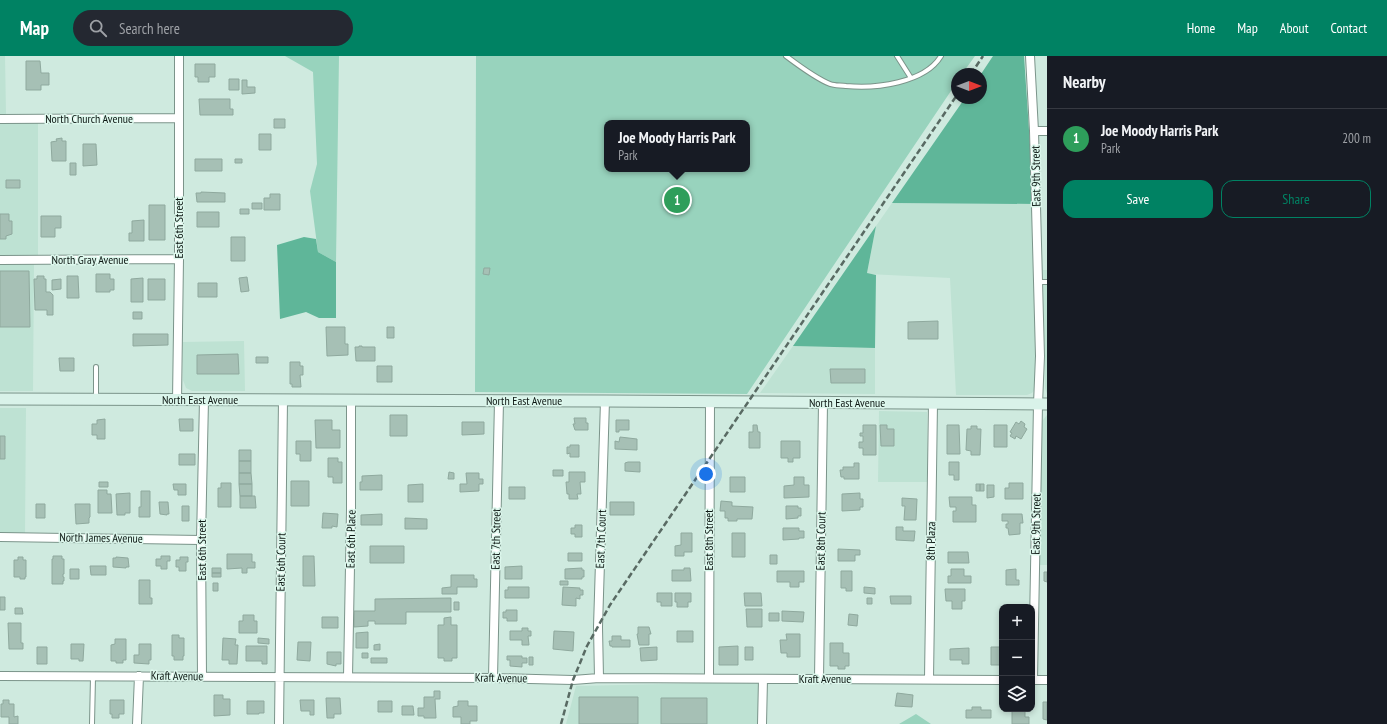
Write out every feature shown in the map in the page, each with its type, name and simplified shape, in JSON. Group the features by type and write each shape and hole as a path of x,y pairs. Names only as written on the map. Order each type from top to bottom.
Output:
{"main road":[{"name":"North East Avenue","path":"0,399 1042,404"}],"street":[{"name":"East 6th Street","path":"177,400 179,56"},
{"name":"East 9th Street","path":"1030,56 1034,131 1042,404 1033,676"},
{"name":"North Church Avenue","path":"0,119 179,118"},
{"path":"1034,131 1047,131"},
{"name":"North Gray Avenue","path":"0,260 179,259"},
{"name":"East 6th Street","path":"202,677 201,540 204,400"},
{"name":"East 6th Court","path":"279,724 283,400"},
{"name":"East 6th Place","path":"348,677 351,400"},
{"name":"East 7th Street","path":"493,678 499,401"},
{"name":"East 7th Court","path":"599,678 598,627 605,401"},
{"name":"East 8th Street","path":"709,678 710,402"},
{"name":"East 8th Court","path":"819,679 823,403"},
{"name":"8th Plaza","path":"929,679 933,403"},
{"name":"North James Avenue","path":"0,537 201,540"},
{"name":"Kraft Avenue","path":"0,676 493,678 573,680 599,678 999,680"},
{"path":"137,724 139,676"},
{"path":"762,724 763,679"},
{"path":"1035,680 1047,680"}],"lane":[{"path":"786,56 802,68 831,84 854,87 881,86 911,78 924,73 941,56"},
{"path":"897,56 911,78"},
{"path":"1038,282 1047,282"},
{"path":"96,367 96,399"},
{"path":"92,724 93,676"}],"shaded area":[{"path":"0,56 5,56 6,114 0,115"},
{"path":"285,56 339,56 336,262 318,252 310,191 317,164 313,72"},
{"path":"476,56 975,56 966,68 951,68 951,91 747,394 475,392"},
{"path":"0,123 38,123 38,255 0,255"},
{"path":"892,203 1034,204 1037,341 1036,388 1032,393 1027,395 956,395 950,278 867,273 876,226"},
{"path":"34,263 33,391 0,391 0,264"},
{"path":"1043,270 1047,270 1047,394 1045,388"},
{"path":"244,341 245,391 192,391 186,388 183,380 183,342"},
{"path":"793,346 875,348 875,394 760,393"},
{"path":"0,408 26,408 25,534 0,533"},
{"path":"879,411 927,412 927,482 878,482"},
{"path":"1047,415 1047,565 1039,565 1041,428 1043,420"},
{"path":"761,683 759,724 566,724 576,686"},
{"path":"916,714 931,724 899,724"}],"green space":[{"path":"993,56 1024,56 1034,204 892,203 961,104 987,104 987,68 985,68"},
{"path":"876,226 867,273 876,275 875,348 793,346"},
{"path":"304,237 316,239 318,252 336,262 336,318 319,318 306,312 280,319 277,245"}],"building":[{"path":"26,61 40,61 41,73 49,73 49,85 41,85 41,90 26,90"},
{"path":"195,64 215,64 215,77 209,77 209,82 198,82 198,77 195,77"},
{"path":"229,79 239,79 239,90 229,90"},
{"path":"242,80 247,80 247,87 255,87 255,93 242,94"},
{"path":"199,99 230,99 230,109 233,109 233,115 200,115"},
{"path":"274,119 285,119 285,128 274,128"},
{"path":"259,134 271,134 271,150 259,150"},
{"path":"62,138 62,141 66,141 66,161 52,161 51,142"},
{"path":"83,144 96,144 97,165 83,166"},
{"path":"195,159 222,159 222,171 195,171"},
{"path":"235,159 242,159 242,163 235,163"},
{"path":"70,163 76,163 76,175 70,175"},
{"path":"6,180 20,180 20,188 6,188"},
{"path":"196,193 225,193 225,202 197,202"},
{"path":"270,194 280,194 280,210 264,210 264,198 270,198"},
{"path":"252,203 262,203 262,209 252,209"},
{"path":"149,205 165,205 165,240 149,240"},
{"path":"240,209 249,209 249,214 240,214"},
{"path":"197,212 219,212 219,227 197,227"},
{"path":"0,214 9,214 9,221 12,221 12,234 6,236 6,239 0,239"},
{"path":"41,216 61,216 61,228 55,228 55,237 41,237"},
{"path":"144,220 144,241 129,241 129,233 132,233 132,221"},
{"path":"231,237 245,237 245,261 231,261"},
{"path":"484,268 490,268 489,275 483,274"},
{"path":"0,271 29,271 30,327 0,327"},
{"path":"96,274 110,274 110,279 114,279 114,290 110,290 110,292 96,292"},
{"path":"37,276 44,276 44,279 46,279 46,292 50,292 53,295 53,315 47,315 47,310 35,310 34,279 37,279"},
{"path":"67,276 78,276 79,298 67,298"},
{"path":"247,277 249,291 241,292 239,278"},
{"path":"143,278 143,302 131,302 131,279"},
{"path":"61,279 61,289 52,290 52,280"},
{"path":"148,279 165,279 165,300 148,300"},
{"path":"198,283 217,283 217,297 198,297"},
{"path":"133,312 142,312 142,319 133,319"},
{"path":"938,321 938,339 908,339 908,322"},
{"path":"326,327 345,327 345,344 348,344 348,355 327,356"},
{"path":"387,327 394,327 394,338 387,338"},
{"path":"133,334 168,334 168,345 133,346"},
{"path":"355,347 375,347 375,361 356,361"},
{"path":"238,354 239,374 197,374 197,355"},
{"path":"256,357 268,357 268,363 256,363"},
{"path":"59,358 74,358 74,371 60,371"},
{"path":"290,362 300,362 300,366 303,366 303,375 300,375 301,387 292,387 292,384 290,384"},
{"path":"377,366 392,366 392,382 377,382"},
{"path":"830,369 865,369 865,383 831,383"},
{"path":"390,415 407,415 407,436 390,436"},
{"path":"574,418 586,418 588,430 575,430 573,424 575,424"},
{"path":"105,419 105,439 97,439 97,435 92,435 92,424 97,424 97,420"},
{"path":"179,419 193,419 193,431 180,431"},
{"path":"315,420 332,420 332,430 340,430 340,448 316,448"},
{"path":"616,420 629,420 629,430 619,430 619,432 616,432"},
{"path":"1021,421 1025,424 1024,427 1027,429 1021,439 1016,436 1015,439 1010,436 1012,433 1010,432 1016,422 1019,424"},
{"path":"462,422 484,422 484,434 462,435"},
{"path":"753,425 757,425 758,432 760,432 760,448 749,448 749,432 753,432"},
{"path":"863,425 876,425 876,455 863,455 863,448 859,448 859,442 863,442 863,436 860,436 860,433 863,433"},
{"path":"880,425 887,425 887,429 894,429 894,446 881,446"},
{"path":"947,425 959,425 960,454 947,454"},
{"path":"994,425 1007,425 1007,447 994,447"},
{"path":"971,426 977,426 977,429 981,429 980,455 971,455 971,451 966,450 967,429 971,429"},
{"path":"0,436 5,436 5,459 0,459"},
{"path":"620,437 637,439 637,450 615,449 615,441 619,442"},
{"path":"296,441 311,441 311,461 300,461 300,454 296,454"},
{"path":"781,441 800,441 800,458 793,458 793,462 788,462 788,458 781,458"},
{"path":"570,445 579,445 579,457 570,457 570,453 567,454 567,447 570,447"},
{"path":"239,450 251,450 251,461 239,461"},
{"path":"179,454 195,454 195,465 179,465"},
{"path":"328,458 338,458 338,462 342,462 342,483 333,483 333,477 328,477"},
{"path":"239,461 251,461 251,473 239,473"},
{"path":"640,462 640,472 625,471 625,463"},
{"path":"949,462 959,462 959,480 954,480 954,475 949,475"},
{"path":"854,463 859,463 859,479 844,479 844,477 841,477 840,470 843,470 843,467 854,467"},
{"path":"553,470 563,470 563,476 553,476"},
{"path":"449,472 454,473 454,479 448,479"},
{"path":"569,472 585,472 585,482 580,482 581,494 577,494 578,499 569,499 569,494 567,494 566,482 569,482"},
{"path":"239,473 251,473 252,484 239,484"},
{"path":"466,473 479,473 479,479 483,479 483,484 479,484 479,491 460,492 460,484 467,484"},
{"path":"382,475 382,490 360,490 362,476"},
{"path":"730,477 745,477 745,492 730,492"},
{"path":"794,477 804,477 804,485 809,485 809,497 784,498 784,486 794,485"},
{"path":"291,481 309,481 309,506 291,506"},
{"path":"99,482 108,482 108,487 99,487"},
{"path":"221,483 231,483 231,507 218,507 218,488 221,488"},
{"path":"1009,483 1023,483 1023,499 1005,499 1005,488 1009,488"},
{"path":"173,484 186,484 186,495 178,495 178,490 174,490"},
{"path":"239,484 252,484 252,496 240,496"},
{"path":"423,484 423,502 408,502 408,485"},
{"path":"976,484 980,484 980,491 976,491"},
{"path":"980,484 984,484 984,491 980,491"},
{"path":"987,485 994,485 994,497 987,498"},
{"path":"509,487 525,487 525,499 509,499"},
{"path":"98,490 107,490 107,494 111,494 112,513 98,513"},
{"path":"141,491 150,491 150,517 139,517 139,507 141,507"},
{"path":"130,493 130,513 125,513 125,515 117,515 116,494"},
{"path":"860,493 860,499 863,499 863,507 860,507 860,510 842,511 842,494"},
{"path":"240,496 255,496 256,508 240,508"},
{"path":"949,497 972,497 972,505 976,505 976,522 953,522 953,511 956,511 956,507 950,507"},
{"path":"902,498 917,499 916,520 904,520 905,506 902,506"},
{"path":"721,501 732,502 732,506 753,507 752,519 737,519 737,521 728,521 728,518 725,518 725,511 720,511"},
{"path":"159,502 168,502 169,514 160,514"},
{"path":"610,502 634,502 634,515 610,515"},
{"path":"36,504 45,504 45,518 36,518"},
{"path":"75,504 90,504 89,523 76,524"},
{"path":"182,506 189,506 189,521 182,521"},
{"path":"786,506 798,506 798,508 801,508 801,516 798,516 798,518 786,519"},
{"path":"323,513 338,514 337,527 332,526 332,528 322,528"},
{"path":"382,514 382,525 361,525 361,515"},
{"path":"1002,514 1022,514 1023,523 1020,523 1020,534 1009,535 1008,528 1006,528 1008,521 1002,521"},
{"path":"405,518 427,519 427,529 405,529"},
{"path":"575,525 582,525 582,537 575,537 575,534 571,534 571,528 575,528"},
{"path":"896,527 903,527 903,531 915,531 914,541 896,540"},
{"path":"783,528 799,528 799,531 804,531 804,538 783,540"},
{"path":"681,533 692,533 692,552 684,552 684,556 675,556 675,546 681,545"},
{"path":"732,533 745,533 745,557 732,557"},
{"path":"370,546 404,546 404,563 370,563"},
{"path":"838,549 860,550 860,555 855,555 855,561 838,561"},
{"path":"948,552 968,552 969,563 948,563"},
{"path":"568,553 582,553 582,561 568,561"},
{"path":"227,554 252,554 252,562 255,562 255,568 247,568 247,573 242,573 242,568 227,569"},
{"path":"770,555 777,555 777,564 770,564"},
{"path":"53,556 62,556 62,559 64,559 63,584 52,584"},
{"path":"161,556 170,556 170,561 167,561 167,569 161,569 161,566 156,566 156,559 161,559"},
{"path":"303,556 314,556 315,586 303,586"},
{"path":"18,557 23,557 23,560 26,560 25,579 14,577 14,560 18,560"},
{"path":"180,557 188,557 188,562 186,562 186,571 179,571 179,567 176,567 176,560 180,560"},
{"path":"113,558 128,558 129,567 113,567"},
{"path":"90,566 106,566 106,575 91,575"},
{"path":"522,566 522,579 505,579 505,567"},
{"path":"212,568 221,568 221,573 212,573"},
{"path":"582,568 582,570 584,570 584,577 582,577 582,579 565,579 565,569"},
{"path":"684,568 690,568 691,581 672,581 672,570 684,570"},
{"path":"70,569 79,569 79,579 70,579"},
{"path":"951,569 964,569 964,576 971,576 971,583 948,583 948,576 951,576"},
{"path":"1016,569 1016,580 1019,580 1019,585 1006,585 1006,570"},
{"path":"777,571 804,571 804,582 799,582 799,587 790,587 790,582 777,582"},
{"path":"841,571 852,571 852,591 846,591 846,588 841,588"},
{"path":"1044,572 1047,572 1047,582 1044,581"},
{"path":"212,573 221,573 221,577 212,577"},
{"path":"451,575 474,575 474,579 477,579 477,587 457,587 457,594 442,594 442,588 451,587"},
{"path":"139,580 150,580 150,598 152,598 152,604 139,604"},
{"path":"560,581 568,581 568,585 560,585"},
{"path":"213,583 218,583 218,591 213,591"},
{"path":"508,587 529,587 529,598 505,598 505,590 508,590"},
{"path":"563,587 580,588 580,590 583,590 583,595 580,595 580,599 576,598 576,606 562,605"},
{"path":"864,587 875,588 875,594 864,593"},
{"path":"945,589 965,589 965,601 962,601 962,609 952,609 952,601 946,601"},
{"path":"657,593 672,593 672,606 661,606 661,602 657,602"},
{"path":"675,593 691,593 691,602 688,602 688,607 677,607 677,602 675,602"},
{"path":"744,593 761,593 762,606 745,606"},
{"path":"890,596 911,596 911,604 891,604"},
{"path":"0,597 5,597 5,610 0,610"},
{"path":"451,598 451,612 406,612 406,624 375,624 375,621 368,621 368,626 354,627 354,611 375,611 375,599"},
{"path":"867,598 872,598 872,604 867,604"},
{"path":"454,602 459,602 459,610 454,610"},
{"path":"15,608 22,608 23,614 15,614"},
{"path":"746,609 762,609 762,627 747,627"},
{"path":"506,610 517,610 517,621 507,621 507,618 503,618 503,612 506,612"},
{"path":"782,611 804,612 803,622 782,621"},
{"path":"769,613 779,613 779,621 769,621"},
{"path":"849,614 858,615 857,626 848,625"},
{"path":"243,615 254,615 254,621 257,621 257,633 239,633 239,621 243,621"},
{"path":"322,617 338,617 338,628 322,628"},
{"path":"451,617 451,625 457,625 457,658 452,658 452,661 444,661 444,658 438,658 438,625 444,625 444,618"},
{"path":"8,623 21,623 21,643 23,643 23,649 9,649"},
{"path":"638,627 649,627 651,634 649,634 649,645 639,645 637,634"},
{"path":"522,628 528,628 528,631 531,631 531,636 528,636 529,645 522,645 522,640 510,640 510,631 522,631"},
{"path":"554,631 574,632 573,651 553,649"},
{"path":"677,631 693,631 693,642 677,642"},
{"path":"368,632 368,648 356,648 356,633"},
{"path":"786,634 800,634 800,657 787,657 787,653 781,653 780,640 787,640"},
{"path":"172,635 179,635 179,638 184,638 183,660 174,660 174,656 172,656"},
{"path":"612,636 621,636 621,640 630,640 630,647 610,646 609,641 612,641"},
{"path":"223,638 236,639 235,645 238,645 237,664 229,664 229,660 222,660"},
{"path":"258,638 269,639 269,644 258,643"},
{"path":"115,639 126,639 126,660 123,660 123,663 111,661 111,645 115,644"},
{"path":"298,642 311,642 310,661 297,660"},
{"path":"830,643 843,643 843,653 849,653 849,666 845,666 845,669 838,669 838,666 830,666"},
{"path":"71,644 84,644 83,661 79,661 79,659 71,659"},
{"path":"139,644 151,644 151,660 149,660 149,664 134,663 134,655 139,655"},
{"path":"380,644 380,650 374,650 374,645"},
{"path":"246,646 267,646 267,664 262,664 262,661 246,661"},
{"path":"738,646 738,665 719,665 719,647"},
{"path":"37,647 47,647 47,664 37,664"},
{"path":"657,647 657,660 641,661 640,648"},
{"path":"745,647 753,647 753,660 745,660"},
{"path":"991,647 999,647 999,665 991,665"},
{"path":"969,648 969,664 962,664 962,660 950,660 950,649"},
{"path":"327,652 341,652 341,664 336,664 336,666 327,664"},
{"path":"362,653 368,653 368,658 362,658"},
{"path":"507,656 522,656 522,658 527,658 527,663 522,663 522,667 510,666 510,660 507,660"},
{"path":"529,657 533,657 533,665 529,665"},
{"path":"371,658 387,658 387,663 371,663"},
{"path":"434,691 440,691 440,699 435,699 436,718 424,718 424,716 418,716 418,708 424,708 424,697 434,697"},
{"path":"897,693 913,695 912,707 895,706"},
{"path":"214,695 223,695 223,699 230,699 230,715 214,716"},
{"path":"579,697 638,697 638,724 579,724"},
{"path":"326,698 340,698 341,714 334,714 334,718 327,718"},
{"path":"661,698 707,698 707,724 661,724"},
{"path":"3,700 9,700 9,704 14,704 14,717 18,716 18,724 9,724 9,717 1,717 1,704 3,704"},
{"path":"110,700 124,700 124,714 119,714 119,718 112,718 112,714 110,714"},
{"path":"300,700 314,700 314,715 310,715 310,711 301,711"},
{"path":"247,701 264,701 264,713 247,714"},
{"path":"378,701 392,701 392,712 378,712"},
{"path":"458,701 468,701 468,706 477,706 477,721 470,721 470,724 461,724 461,717 453,717 453,707 458,706"},
{"path":"1043,702 1047,702 1047,720 1043,719"},
{"path":"402,706 413,706 414,715 402,715"},
{"path":"972,707 981,707 981,710 991,710 991,718 966,718 966,710 972,710"},
{"path":"1012,712 1025,712 1025,717 1029,717 1029,724 1012,724"}],"railway":[{"path":"975,68 983,56"},
{"path":"561,724 573,680 587,646 610,605 951,104"}],"place":[{"name":"Joe Moody Harris Park","path":"677,200"}]}
